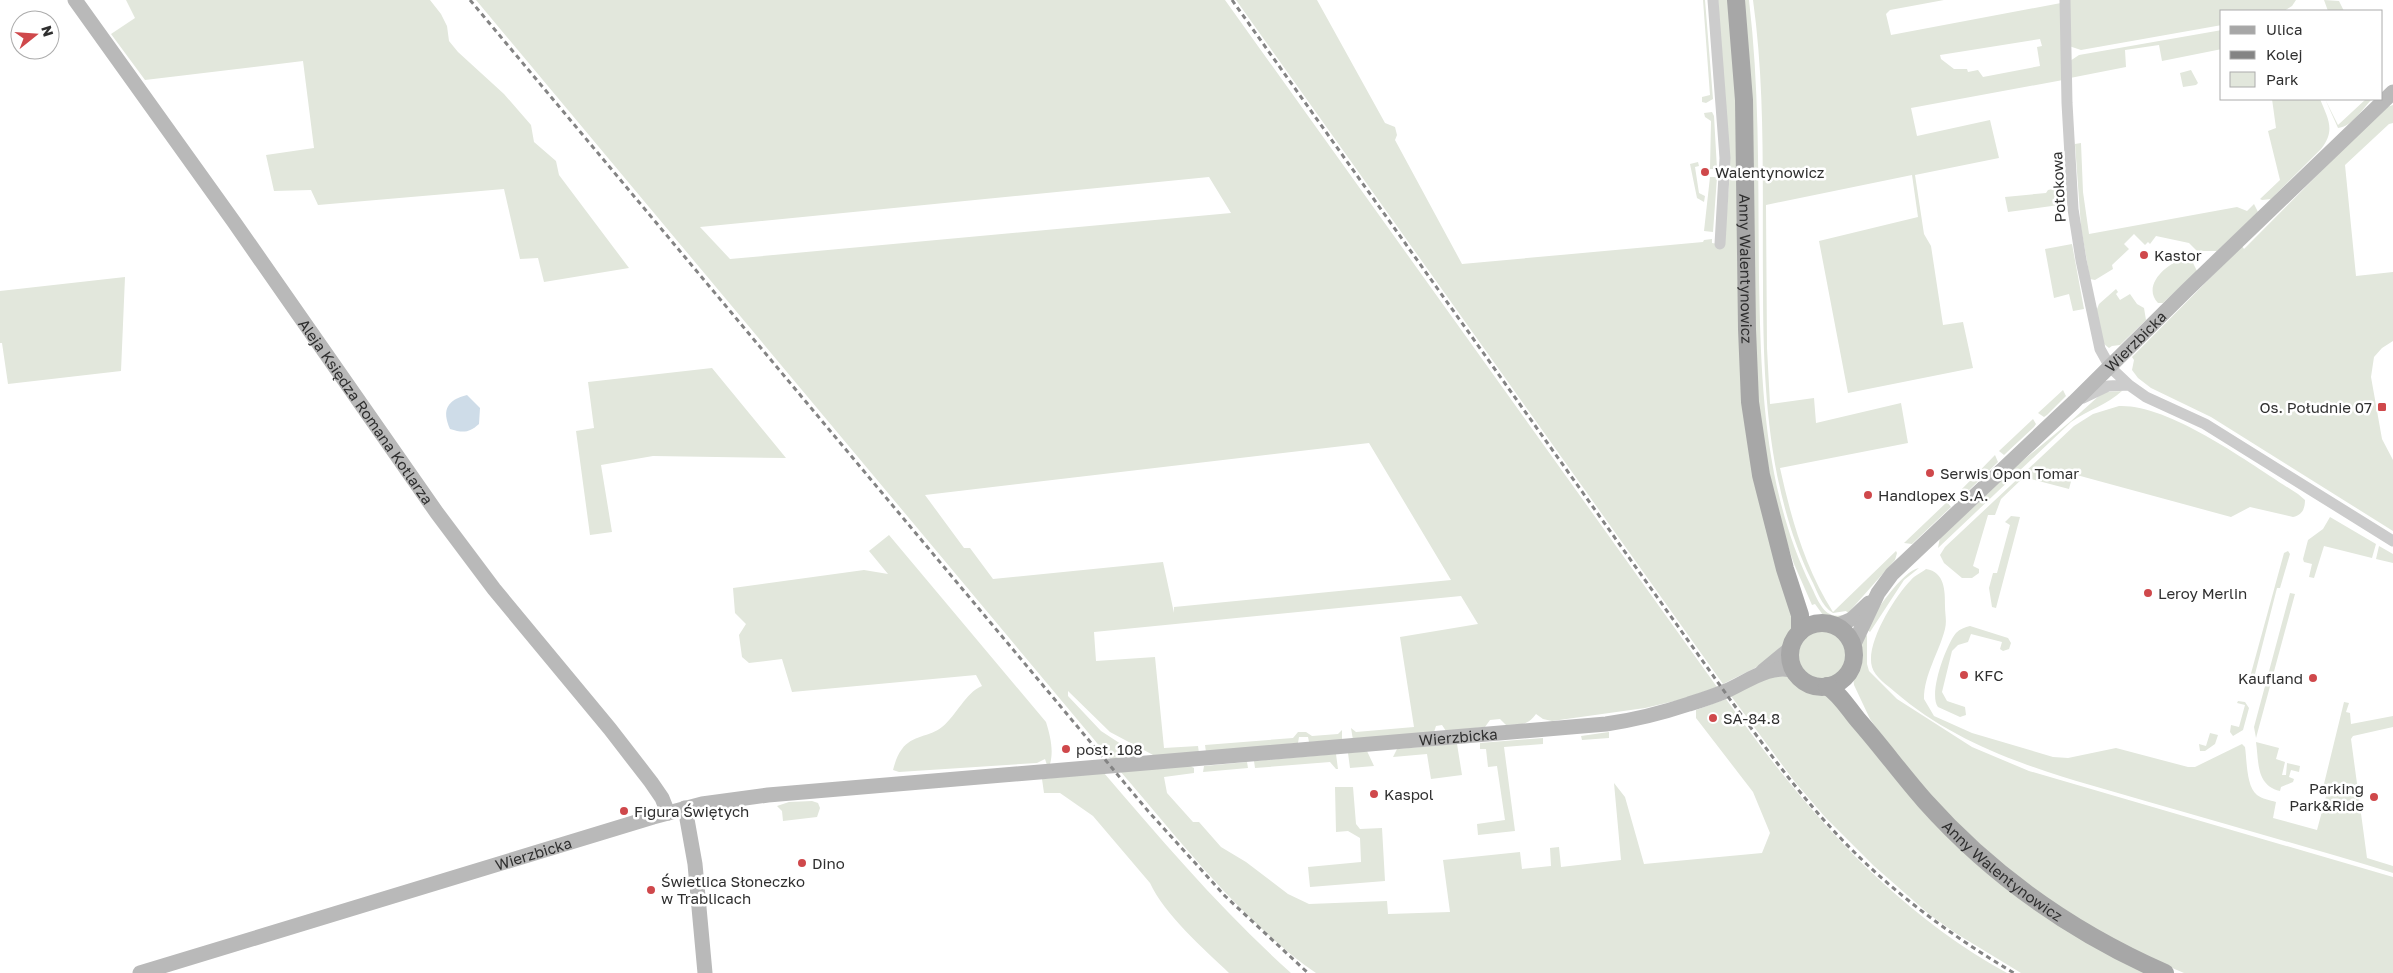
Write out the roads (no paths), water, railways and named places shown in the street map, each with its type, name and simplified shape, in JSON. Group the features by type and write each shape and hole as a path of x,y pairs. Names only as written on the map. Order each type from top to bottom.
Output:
{"main road":[{"name":"Anny Walentynowicz","path":"1736,0 1744,107 1748,382 1758,456 1777,535 1800,615 1800,632"},
{"name":"Anny Walentynowicz","path":"1777,535 1814,615 1829,625"},
{"path":"1812,625 1829,625 1845,633 1853,646 1854,658 1848,673 1838,683 1827,686 1808,683 1795,670 1791,660 1791,648 1800,632 1812,625"},
{"name":"Anny Walentynowicz","path":"1848,673 1852,692 1871,733"},
{"name":"Anny Walentynowicz","path":"1827,686 1838,695 1871,733 1907,780 1938,815 2003,875 2047,908 2088,934 2165,973"}],"street":[{"name":"Aleja Księdza Romana Kotlarza","path":"75,0 234,222 437,513 494,590 640,766 656,789 668,813"},
{"path":"1713,0 1725,158 1720,244"},
{"name":"Potokowa","path":"2065,0 2067,95 2076,231 2100,349 2110,367"},
{"name":"Wierzbicka","path":"1829,625 1852,619 1878,593 1892,574 2074,402 2393,92"},
{"path":"2110,367 2129,385 2146,397 2205,424 2393,541"},
{"path":"2074,402 2108,386 2129,385"},
{"name":"Wierzbicka","path":"1853,646 1878,593"},
{"name":"Wierzbicka","path":"1756,676 1791,648"},
{"name":"Wierzbicka","path":"140,973 685,808 768,795 1613,723 1689,704 1724,692 1756,676 1782,668 1795,670"},
{"path":"685,808 695,864 705,973"}],"railway":[{"path":"470,0 1148,811 1225,896 1308,973"},
{"path":"1232,0 1729,698 1792,782 1853,851 1896,890 1941,926 2014,973"}],"place":[{"name":"Walentynowicz","path":"1705,172"},
{"name":"Kastor","path":"2144,255"},
{"name":"Os. Południe 07","path":"2382,407"},
{"name":"Serwis Opon Tomar","path":"1930,473"},
{"name":"Handlopex S.A.","path":"1868,495"},
{"name":"Leroy Merlin","path":"2148,593"},
{"name":"KFC","path":"1964,675"},
{"name":"Kaufland","path":"2313,678"},
{"name":"SA-84.8","path":"1713,718"},
{"name":"post. 108","path":"1066,749"},
{"name":"Kaspol","path":"1374,794"},
{"name":"Parking Park&Ride","path":"2374,797"},
{"name":"Figura Świętych","path":"624,811"},
{"name":"Dino","path":"802,863"},
{"name":"Świetlica Słoneczko w Trablicach","path":"651,890"}]}
